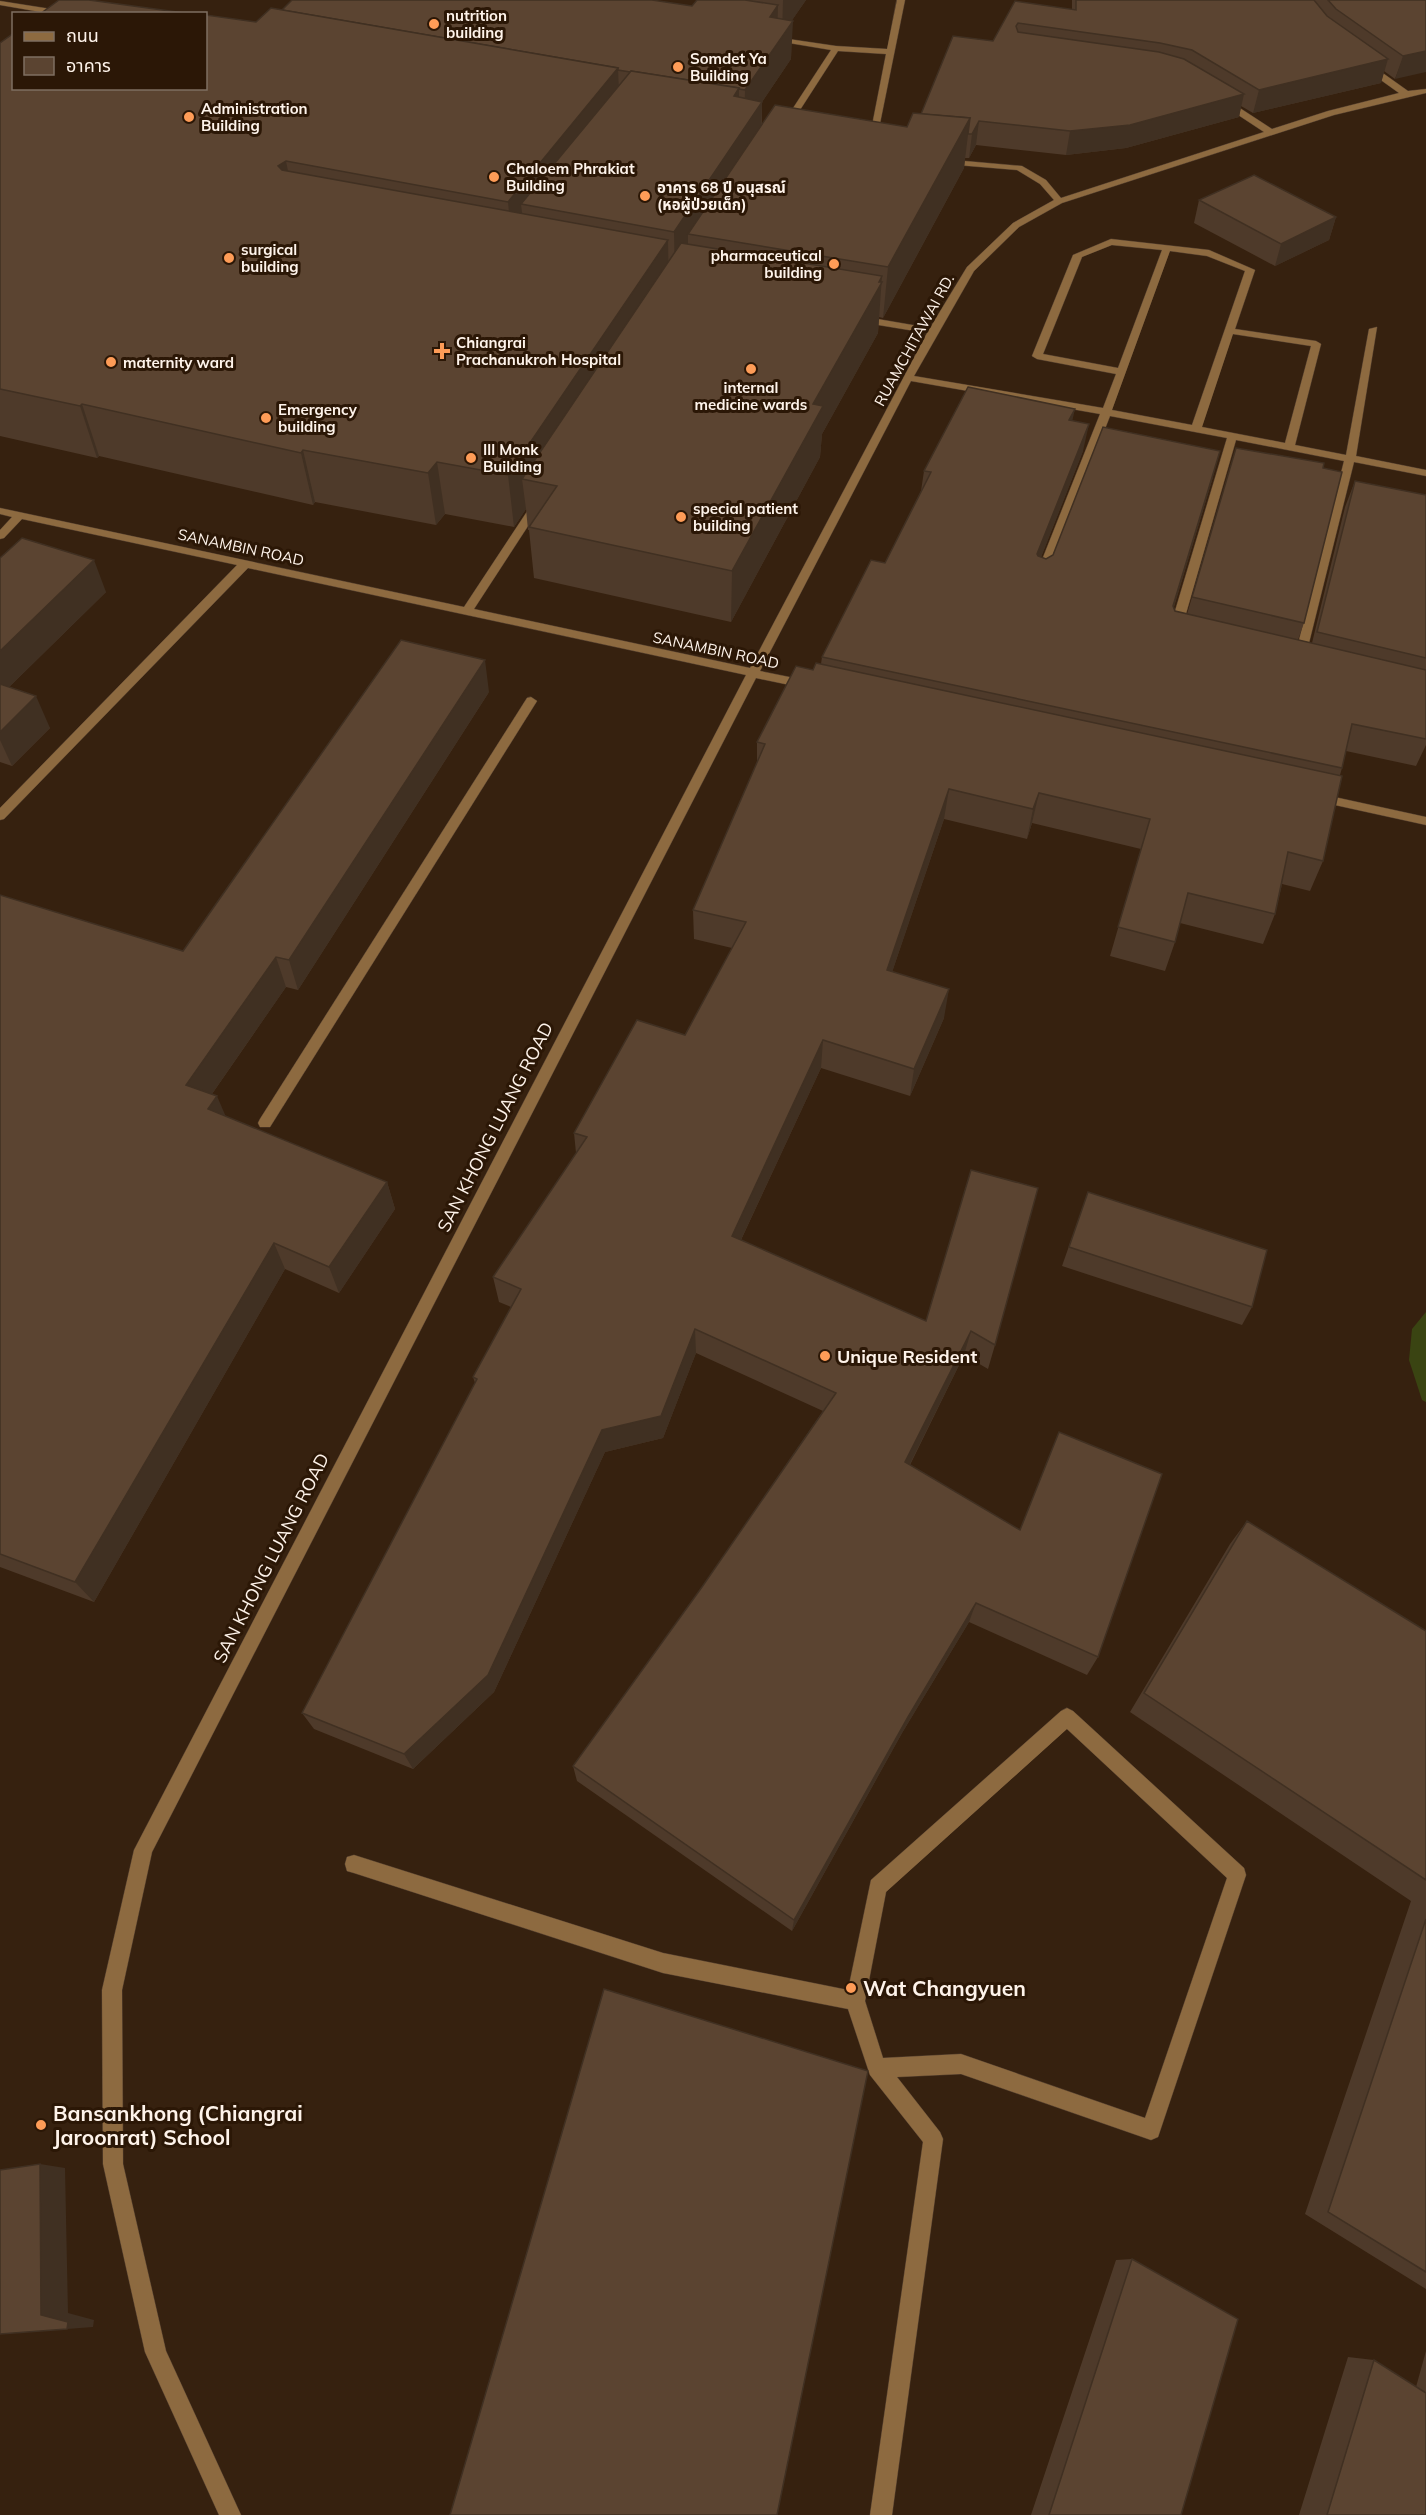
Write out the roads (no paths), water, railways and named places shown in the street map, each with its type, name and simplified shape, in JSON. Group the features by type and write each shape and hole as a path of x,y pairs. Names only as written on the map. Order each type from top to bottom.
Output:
{"street":[{"path":"870,154 901,0"},
{"path":"0,3 57,12"},
{"path":"767,37 836,48 890,52"},
{"path":"777,139 836,48"},
{"path":"1361,62 1406,94"},
{"name":"RUAMCHITAWAI RD.","path":"753,673 933,331 970,269 1016,225 1059,201 1270,132 1332,113 1426,91"},
{"path":"1212,95 1270,132"},
{"path":"939,160 1019,168 1043,182 1059,201"},
{"path":"1122,372 1037,356 1078,255 1111,242 1209,253 1250,270 1196,430"},
{"path":"1040,581 1107,412 1167,248"},
{"path":"852,318 933,331"},
{"path":"1299,663 1350,459 1374,329"},
{"path":"1229,331 1316,344 1289,448"},
{"path":"909,378 1107,412 1426,473"},
{"path":"1186,636 1174,633 1232,437"},
{"path":"467,611 544,494"},
{"name":"SANAMBIN ROAD","path":"0,511 822,688"},
{"path":"0,536 20,515"},
{"path":"0,816 246,563"},
{"name":"SAN KHONG LUANG ROAD","path":"230,2515 156,2352 113,2164 112,1990 143,1850 753,673"},
{"path":"265,1123 531,701"},
{"path":"1305,795 1426,821"},
{"path":"877,2068 961,2064 1151,2130 1237,1875 1066,1718 878,1887 855,2001 877,2068 933,2139 881,2515"},
{"path":"354,1864 663,1963 855,2001"}],"place":[{"name":"nutrition building","path":"434,24"},
{"name":"Somdet Ya Building","path":"678,67"},
{"name":"Administration Building","path":"189,117"},
{"name":"Chaloem Phrakiat Building","path":"494,177"},
{"name":"อาคาร 68 ปี อนุสรณ์ (หอผู้ป่วยเด็ก)","path":"645,196"},
{"name":"surgical building","path":"229,258"},
{"name":"pharmaceutical building","path":"834,264"},
{"name":"Chiangrai Prachanukroh Hospital","path":"442,351"},
{"name":"maternity ward","path":"111,362"},
{"name":"internal medicine wards","path":"751,369"},
{"name":"Emergency building","path":"266,418"},
{"name":"Ill Monk Building","path":"471,458"},
{"name":"special patient building","path":"681,517"},
{"name":"Unique Resident","path":"825,1356"},
{"name":"Wat Changyuen","path":"851,1988"},
{"name":"Bansankhong (Chiangrai Jaroonrat) School","path":"41,2125"}]}
